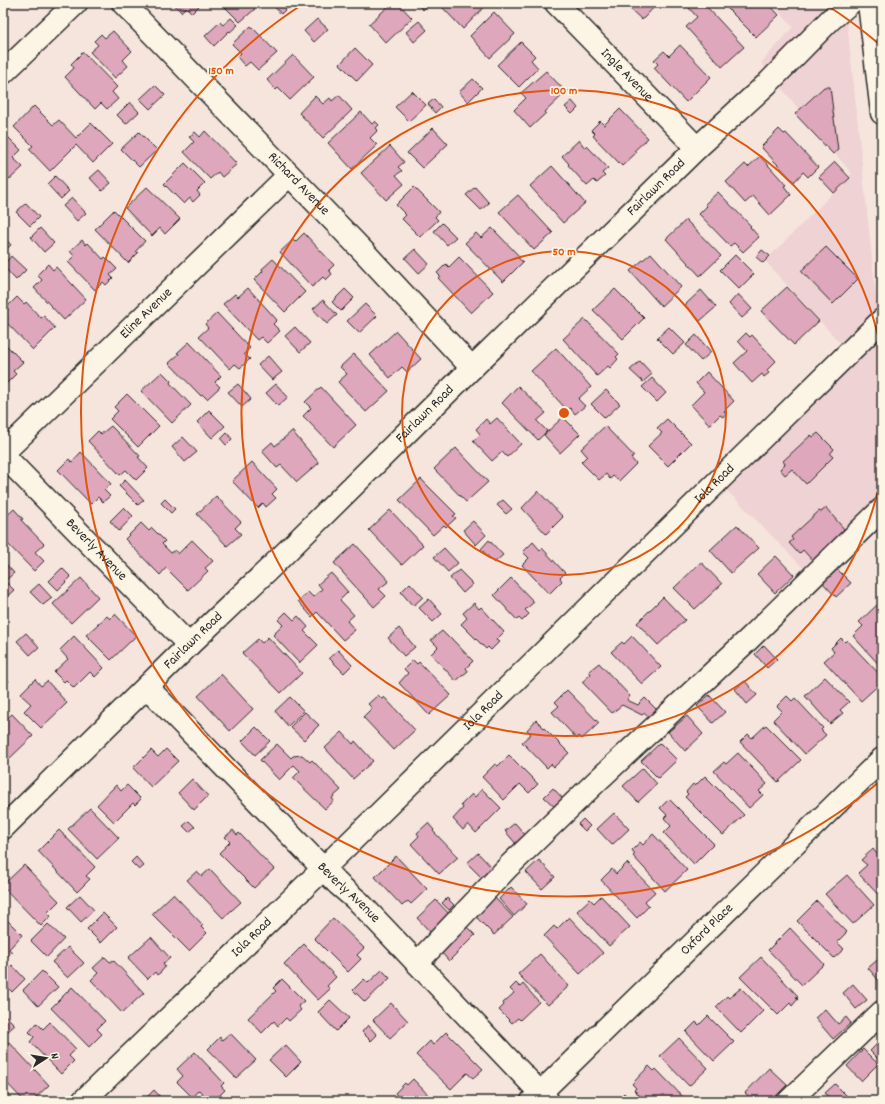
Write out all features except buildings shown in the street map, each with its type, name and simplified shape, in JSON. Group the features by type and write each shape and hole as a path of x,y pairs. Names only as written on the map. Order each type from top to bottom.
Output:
{"street":[{"path":"3,73 76,3"},
{"name":"Richard Avenue","path":"123,3 365,253 472,368"},
{"name":"Ingle Avenue","path":"556,3 697,148"},
{"name":"Fairlawn Road","path":"3,828 697,148 769,82 830,20 850,3"},
{"path":"869,3 882,112"},
{"name":"Eline Avenue","path":"3,454 289,175"},
{"name":"Iola Road","path":"83,1101 323,869 882,320"},
{"name":"Beverly Avenue","path":"3,454 189,645"},
{"path":"417,963 525,850 749,639 882,509"},
{"name":"Beverly Avenue","path":"146,687 323,869 360,903 540,1098"},
{"name":"Oxford Place","path":"540,1098 879,767"},
{"path":"789,1101 882,1012"}],"shaded area":[{"path":"771,3 845,3 882,353 882,518 817,582 712,475 841,344 765,261 852,174 761,63 793,27"}]}
